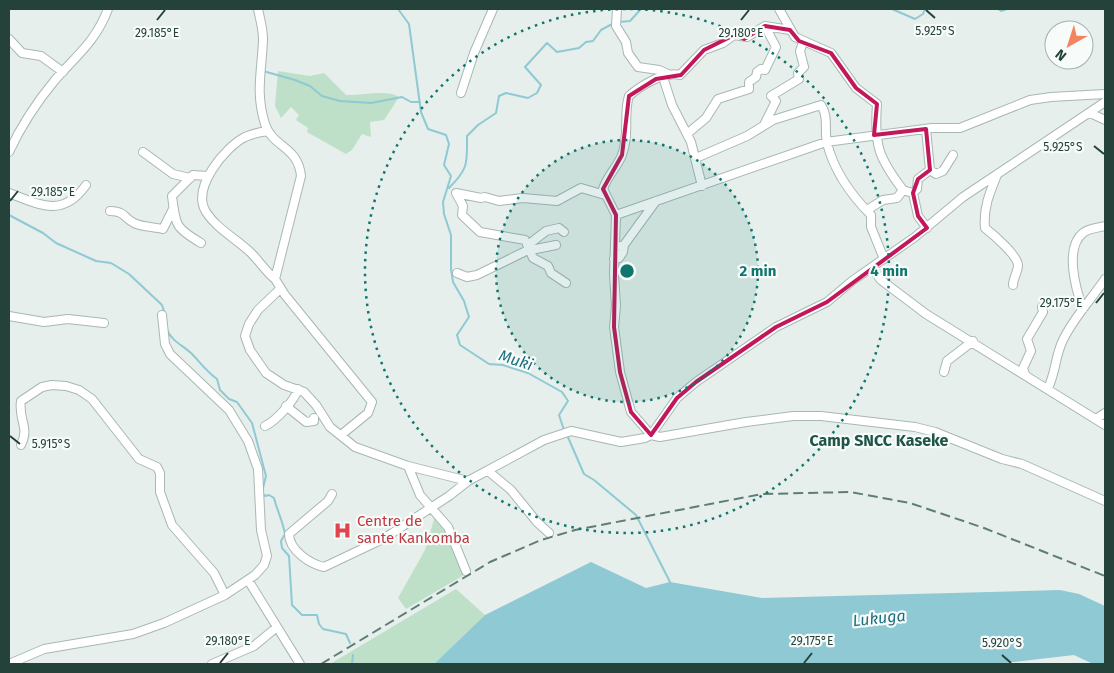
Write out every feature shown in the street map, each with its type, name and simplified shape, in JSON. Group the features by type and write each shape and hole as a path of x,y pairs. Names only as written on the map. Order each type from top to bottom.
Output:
{"street":[{"path":"9,152 27,118 63,72 92,42 108,9"},
{"path":"258,9 263,38 259,70 259,99 268,131 297,159 301,176 275,279"},
{"path":"461,94 471,60 493,9"},
{"path":"617,9 616,26 626,42 628,53 638,67 659,70 667,76 672,105 687,134 696,158 702,186"},
{"path":"778,9 795,37 803,42 813,43 831,53 856,88 877,104 875,135 877,147 886,165 903,190 913,193"},
{"path":"687,134 706,118 718,99 749,90 750,82 756,77 757,72 761,69 765,70 776,47 765,26"},
{"path":"651,436 631,412 620,372 614,327 616,306 614,249 616,214 603,189 604,184 623,154 628,128 627,107 629,96 650,82 667,76 680,75 704,50 723,43 734,35 746,37 765,26 790,30"},
{"path":"9,39 22,53 41,56 63,72"},
{"path":"764,125 776,102 771,96 799,79 798,73 804,67 800,51 803,42"},
{"path":"616,214 826,142 926,129 967,126 1000,111 1037,99 1105,94"},
{"path":"651,436 677,398 696,382 776,327 827,302 926,228 963,197 1105,102"},
{"path":"696,158 747,136 764,125 821,105 825,114 826,142 840,175 872,217 871,227 884,259"},
{"path":"1090,113 1105,120"},
{"path":"926,129 930,170"},
{"path":"268,131 246,137 238,142 205,181 202,203 206,212 275,279 280,289 372,402 368,413 341,435"},
{"path":"142,152 173,174 190,178"},
{"path":"930,170 936,174 943,171 953,155"},
{"path":"913,193 917,189 918,179 930,170"},
{"path":"201,243 183,232 174,219 172,196 193,175 208,176"},
{"path":"997,175 988,197 984,216 985,228 1014,254 1018,266 1013,285"},
{"path":"9,193 51,207 71,202 86,185"},
{"path":"566,283 551,273 548,266 533,258 525,240 480,232 462,215 462,206 456,193 499,201 523,198 557,201 582,188 605,195"},
{"path":"867,210 883,200 897,198 903,190"},
{"path":"913,193 918,216 926,228"},
{"path":"614,259 619,258 623,252 624,245 656,201"},
{"path":"110,211 122,212 133,222 139,224 163,228 173,209"},
{"path":"1083,308 1075,288 1072,260 1078,238 1083,232 1105,226"},
{"path":"458,273 467,277 476,275 529,248 554,228 560,228 564,232"},
{"path":"529,248 556,245"},
{"path":"614,249 624,245"},
{"path":"872,268 881,280 916,307 1105,425"},
{"path":"1048,388 1054,374 1055,362 1060,347 1074,319 1105,279"},
{"path":"280,289 258,310 249,324 245,336 250,350 266,373 284,385 298,388 304,392 316,405 330,427 355,447 408,466 468,481"},
{"path":"1025,374 1022,368 1031,351 1027,339 1043,312 1042,307"},
{"path":"9,664 44,649 133,634 192,611 225,594 248,580 264,566 267,556 260,530 258,469 248,441 229,410 170,354 165,344 162,315"},
{"path":"9,316 44,322 68,319 104,323"},
{"path":"944,372 947,361 972,342"},
{"path":"21,445 25,436 25,429 19,413 21,401 42,387 66,386 79,390 92,400 138,459 156,467 160,473 160,492 172,525 183,541 201,556 214,573 225,594"},
{"path":"265,426 277,418 296,397 298,388"},
{"path":"286,406 306,422 314,420 314,418"},
{"path":"1096,419 1105,413"},
{"path":"332,494 323,506 289,534 289,539 302,556 315,565 324,567 383,539 468,481 529,447 571,431 621,442 640,440 651,436 678,435 746,422 793,416 821,416 915,427 935,432 1002,459 1022,464 1105,501"},
{"path":"408,466 416,488 448,527 466,571"},
{"path":"488,471 511,490 537,522 549,533"},
{"path":"248,580 300,664"},
{"path":"212,664 254,646 277,627"}],"highlighted area":[{"path":"765,26 790,30 799,41 831,53 856,88 877,104 874,135 926,129 930,170 918,179 913,193 918,216 927,228 827,302 776,327 696,382 677,398 651,435 631,412 620,372 614,327 616,215 603,189 622,155 629,96 656,79 681,75 704,50 734,35 744,39"}],"green space":[{"path":"278,71 310,76 324,73 346,95 387,93 399,97 384,120 370,122 371,137 362,134 352,150 346,154 307,132 308,128 296,120 299,115 291,107 281,118 275,106"},
{"path":"435,516 448,532 464,575 406,609 398,598 425,550"},
{"path":"456,589 485,615 434,664 330,664"}],"water":[{"name":"Lukuga","path":"591,562 646,588 670,582 762,598 1060,590 1079,594 1105,606 1105,664 1093,664 1074,655 997,664 434,664 485,615"}],"waterway":[{"name":"Muki","path":"398,9 409,24 421,112 428,129 446,135 449,144 444,165 451,176 443,202 444,214 451,235 453,282 464,301 469,317 457,335 460,345 489,364 503,365 528,373 562,392 568,401 559,415 564,430"},
{"path":"619,22 630,21 641,9"},
{"path":"892,9 915,19 923,14 925,9"},
{"path":"998,9 1001,11 1007,9"},
{"path":"449,188 466,165 467,136 478,125 496,113 499,96 506,93 528,98 537,93 541,85 525,67 547,43 557,52 579,48 586,42 593,41 601,30 614,23"},
{"path":"263,71 295,80 310,86 322,96 340,101 371,103 402,97 411,102 420,102"},
{"path":"9,215 43,233 56,243 96,261 111,263 129,274 162,305 165,314"},
{"path":"167,330 174,340 191,353 217,379 220,390 229,399 237,402 252,423 266,476 262,492 265,496 269,495 274,498 285,534 281,541 282,548 289,556 292,605 302,615 317,615 319,624 323,629 346,634 350,643"},
{"name":"Muki","path":"567,435 584,474 636,515 670,582"},
{"path":"352,664 353,655"}],"railway":[{"path":"321,664 490,562 541,540 575,530 762,494 850,492 910,503 984,528 1105,576"}],"place":[{"name":"Centre de sante Kankomba","path":"343,530"}],"district":[{"name":"Camp SNCC Kaseke","path":"879,440"}]}
